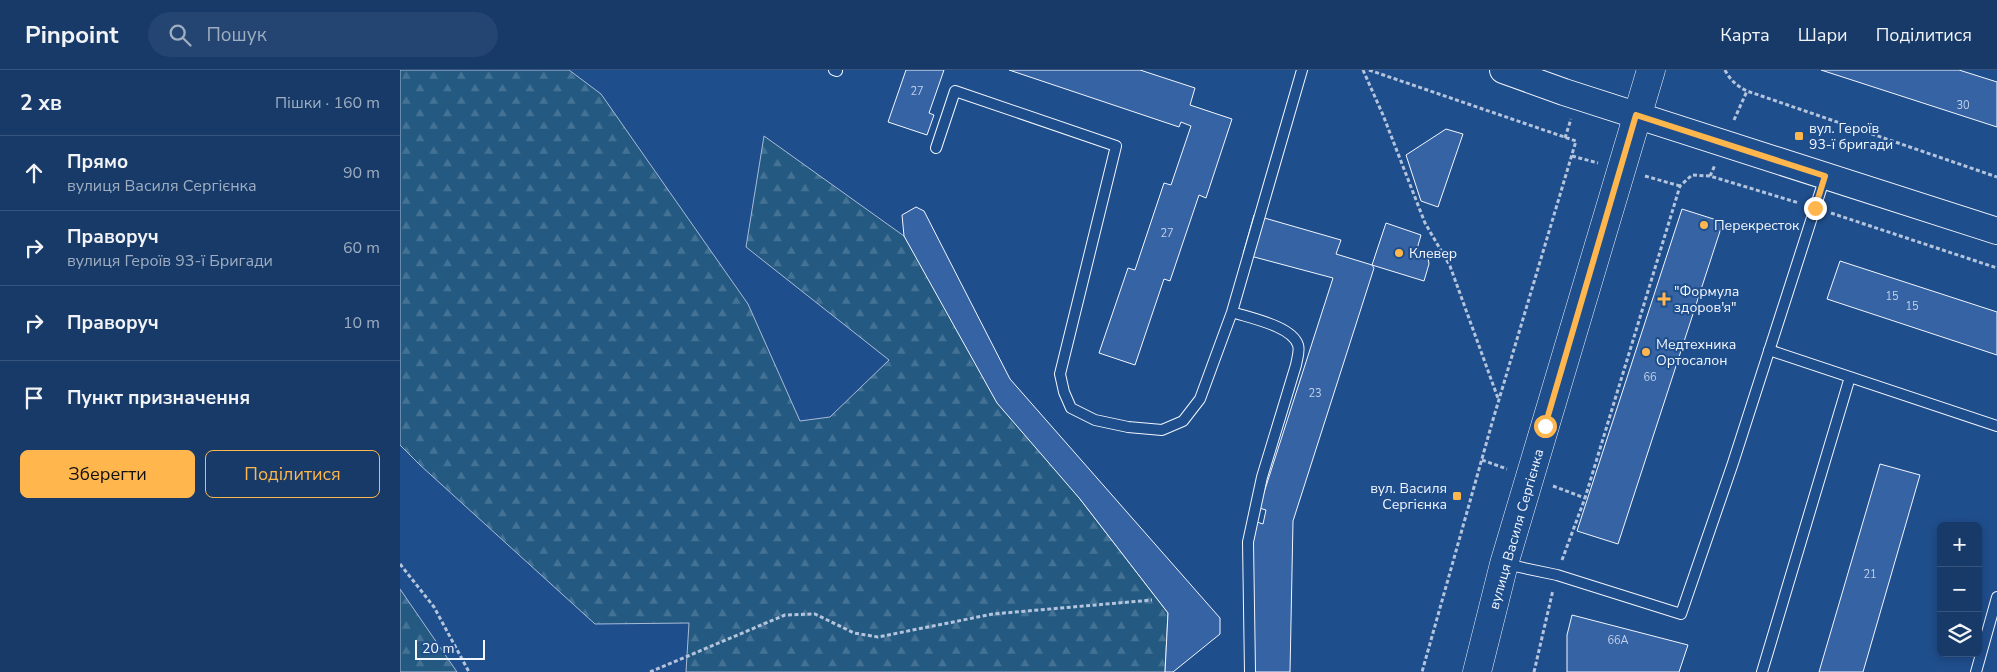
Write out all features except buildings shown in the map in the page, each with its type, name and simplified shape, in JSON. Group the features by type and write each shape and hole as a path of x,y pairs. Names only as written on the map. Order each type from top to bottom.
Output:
{"main road":[{"name":"вулиця Василя Сергієнка","path":"1477,672 1504,564 1636,115 1651,70"}],"street":[{"path":"1503,70 1636,115 1997,231"}],"lane":[{"path":"936,148 955,91 1116,146 1060,374 1064,392 1072,408 1095,420 1128,427 1162,430 1182,421 1200,399 1232,312 1302,70"},
{"path":"1504,564 1557,575 1681,614 1733,463 1825,176"},
{"path":"1232,312 1281,328 1292,335 1299,346 1296,365 1254,505 1248,542 1250,672"},
{"path":"1769,350 1997,426"},
{"path":"1762,672 1850,377"},
{"path":"1976,672 1997,597"}],"path":[{"path":"1363,70 1426,223 1450,266 1499,401"},
{"path":"1369,70 1576,141 1499,401 1422,672"},
{"path":"1725,70 1737,86 1747,91 1997,177"},
{"path":"1534,672 1557,575 1585,498 1680,186 1692,175 1710,176 1815,208 1997,268"},
{"path":"400,564 434,607 469,672"},
{"path":"650,672 785,615 815,614 854,633 878,637 993,614 1152,600"}],"green space":[{"path":"400,70 569,70 601,94 748,304 800,421 830,417 889,360 746,247 764,136 904,236 1080,499 1168,613 1165,672 686,672 689,623 595,624 400,445"},
{"path":"400,589 457,672 400,672"}],"place":[{"name":"вул. Героїв 93-ї бригади","path":"1799,136"},
{"name":"Перекресток","path":"1704,225"},
{"name":"Клевер","path":"1399,253"},
{"name":"\"Формула здоров'я\"","path":"1664,299"},
{"name":"Медтехника Ортосалон","path":"1646,352"},
{"name":"вул. Василя Сергієнка","path":"1457,496"}],"route":[{"path":"1545,426 1636,115 1825,176 1815,208"}]}
